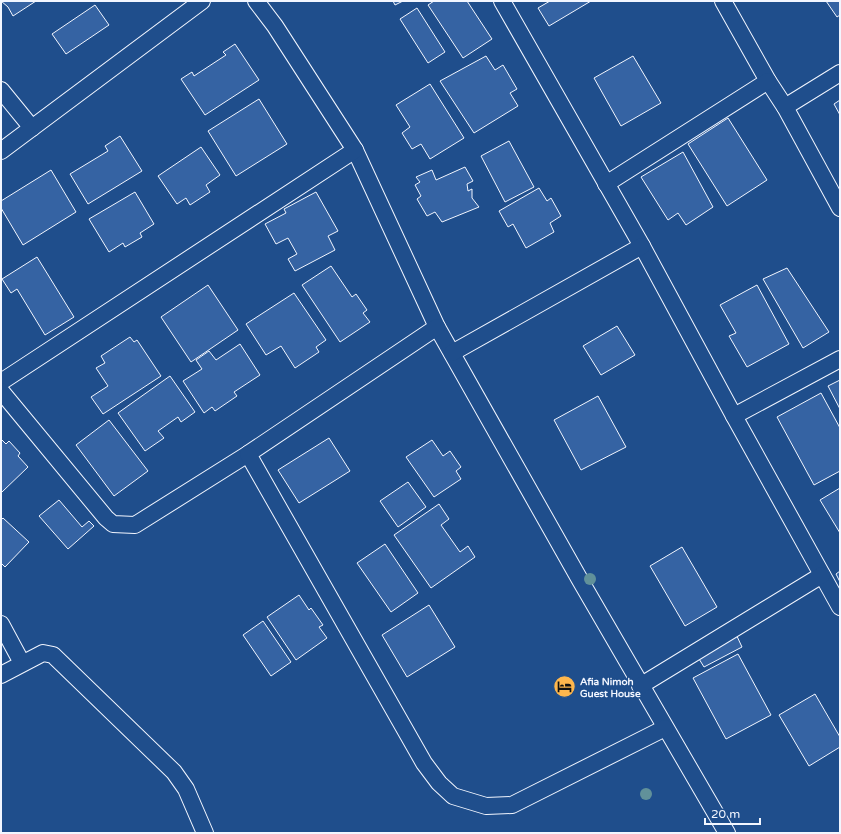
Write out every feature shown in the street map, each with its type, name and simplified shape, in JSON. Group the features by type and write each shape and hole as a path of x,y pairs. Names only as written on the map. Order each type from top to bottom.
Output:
{"street":[{"path":"1,151 202,1"},
{"path":"256,1 275,26 355,150 437,327 640,686 726,833"},
{"path":"502,1 642,246 840,608"},
{"path":"723,1 768,81 785,107 840,208"},
{"path":"785,107 840,73"},
{"path":"606,184 768,81"},
{"path":"1,90 32,128"},
{"path":"1,382 355,150"},
{"path":"452,353 642,246"},
{"path":"1,391 106,518 113,524 135,525 248,454 437,327"},
{"path":"734,416 840,359"},
{"path":"248,454 424,763 439,783 453,796 486,806 512,806 665,728"},
{"path":"640,686 822,575"},
{"path":"1,624 22,663"},
{"path":"1,675 43,653 53,655 174,772 186,789 205,833"}],"building":[{"path":"1,1 36,1 13,16 8,7"},
{"path":"393,1 403,1 395,5"},
{"path":"434,1 467,1 492,39 463,58 428,5"},
{"path":"550,1 591,1 549,26 538,8"},
{"path":"826,1 840,1 840,15 837,17"},
{"path":"95,5 109,25 66,54 52,34"},
{"path":"417,8 445,52 428,63 400,19"},
{"path":"235,44 259,80 205,115 181,79 192,72 194,76 226,55 223,52"},
{"path":"486,56 495,70 503,65 517,89 510,93 518,106 474,133 440,81"},
{"path":"633,56 661,103 621,126 594,78"},
{"path":"430,84 464,138 430,159 421,144 412,149 402,133 410,127 396,105"},
{"path":"259,99 287,144 236,176 208,131"},
{"path":"840,100 840,115 834,104"},
{"path":"728,118 767,180 727,206 688,144"},
{"path":"120,136 142,171 88,204 70,174 108,151 105,146"},
{"path":"509,141 534,187 505,202 481,156"},
{"path":"201,147 220,175 206,185 210,192 190,205 186,198 177,204 158,176"},
{"path":"683,152 713,207 686,225 678,213 668,220 641,177"},
{"path":"465,167 473,181 467,184 468,191 472,189 472,198 479,207 442,222 435,212 427,216 417,199 421,196 415,185 420,182 416,177 432,170 436,180"},
{"path":"51,170 76,212 23,245 1,208 1,201"},
{"path":"539,188 547,201 551,198 561,216 550,223 554,232 526,248 513,224 508,227 499,211"},
{"path":"135,192 154,224 140,233 142,237 125,247 123,243 109,252 89,219"},
{"path":"316,192 338,231 328,236 335,250 295,271 288,259 297,254 288,238 276,244 265,224 286,213 284,209"},
{"path":"37,257 74,317 45,335 17,289 11,293 2,279"},
{"path":"331,266 352,297 356,294 367,310 363,313 370,322 340,342 302,285"},
{"path":"787,268 829,332 803,348 763,279"},
{"path":"208,285 238,330 191,362 161,317"},
{"path":"757,285 789,344 747,367 729,336 736,333 720,305"},
{"path":"294,293 326,340 316,347 319,352 295,368 281,346 266,355 246,324"},
{"path":"617,326 635,355 601,375 583,346"},
{"path":"130,337 134,342 137,340 161,376 103,414 91,397 108,386 96,368 105,363 101,356"},
{"path":"240,344 260,375 234,392 237,396 215,411 212,407 204,413 183,381 202,369 196,360 209,351 216,360"},
{"path":"170,376 195,412 181,422 178,417 158,431 164,438 145,451 118,413"},
{"path":"840,380 840,409 828,386"},
{"path":"821,393 840,428 840,471 814,485 777,417"},
{"path":"598,396 626,447 581,470 554,420"},
{"path":"109,420 148,471 114,496 76,445"},
{"path":"329,438 350,471 299,503 278,470"},
{"path":"1,439 6,444 9,441 20,453 18,456 28,467 2,492 1,491"},
{"path":"432,440 443,456 450,451 461,467 456,471 461,479 434,497 406,457"},
{"path":"408,482 426,507 398,527 380,501"},
{"path":"840,488 840,533 820,500"},
{"path":"59,500 82,527 89,521 94,526 68,549 39,516"},
{"path":"439,504 449,519 441,525 460,552 468,546 475,557 431,588 394,535"},
{"path":"3,518 29,542 5,567 1,563 1,520"},
{"path":"385,544 418,593 391,612 357,563"},
{"path":"682,547 717,607 685,626 650,566"},
{"path":"840,571 840,582 836,574"},
{"path":"299,595 309,610 311,608 323,625 319,627 327,638 296,660 267,617"},
{"path":"429,605 455,647 407,677 382,635"},
{"path":"263,621 291,662 271,676 243,635"},
{"path":"735,632 742,647 704,667 696,654"},
{"path":"738,654 771,715 726,739 693,678"},
{"path":"815,694 840,737 840,747 809,766 779,715"}],"place":[{"name":"Afia Nimoh Guest House","path":"565,687"}]}
